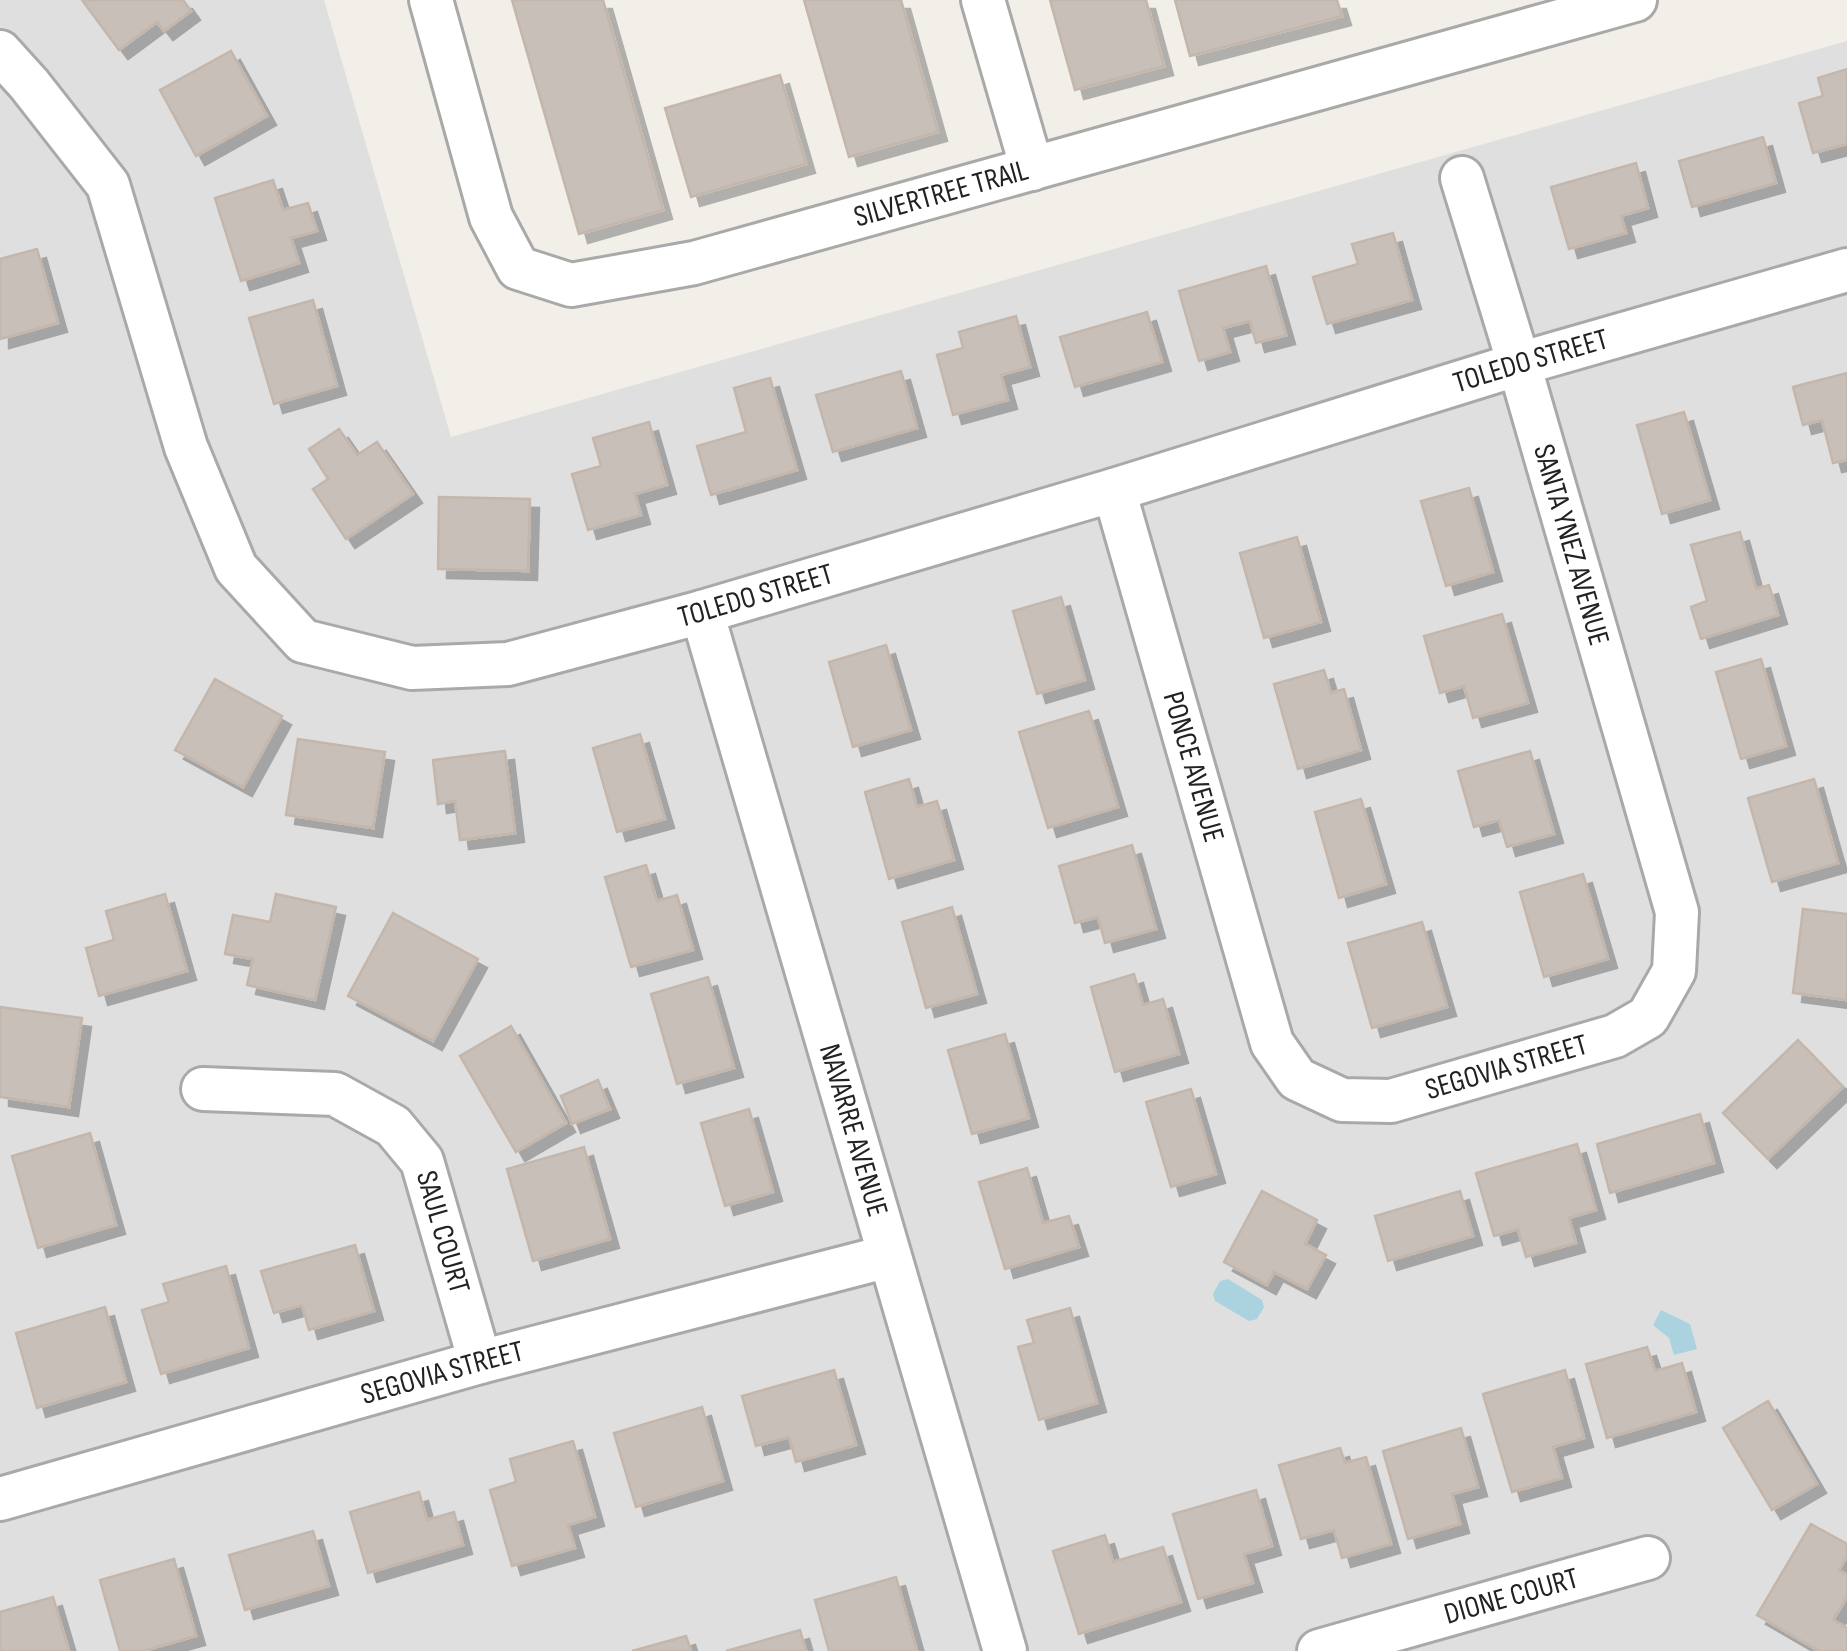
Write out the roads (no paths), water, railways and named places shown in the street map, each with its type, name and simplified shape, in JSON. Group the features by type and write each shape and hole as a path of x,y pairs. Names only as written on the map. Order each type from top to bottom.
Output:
{"street":[{"name":"SILVERTREE TRAIL","path":"431,0 491,217 518,268 571,285 694,263 1635,0"},
{"path":"983,0 1032,169"},
{"name":"TOLEDO STREET","path":"0,52 108,185 186,447 236,568 302,642 412,668 508,664 702,612 1520,364 1847,270"},
{"name":"SANTA YNEZ AVENUE","path":"1462,178 1520,364 1677,912"},
{"name":"PONCE AVENUE","path":"1114,490 1272,1043"},
{"name":"NAVARRE AVENUE","path":"702,612 1005,1651"},
{"name":"SEGOVIA STREET","path":"1272,1043 1297,1079 1342,1100 1391,1100 1615,1036 1648,1017 1674,971 1677,912"},
{"name":"SAUL COURT","path":"203,1089 335,1094 393,1126 422,1161 480,1362"},
{"name":"SEGOVIA STREET","path":"0,1499 480,1362 890,1256"},
{"name":"DIONE COURT","path":"1319,1651 1648,1558"}],"water":[{"path":"1228,1279 1262,1300 1264,1307 1257,1319 1249,1321 1215,1301 1213,1294 1220,1281"},
{"path":"1661,1310 1690,1324 1697,1349 1674,1355 1669,1338 1653,1325"}]}
